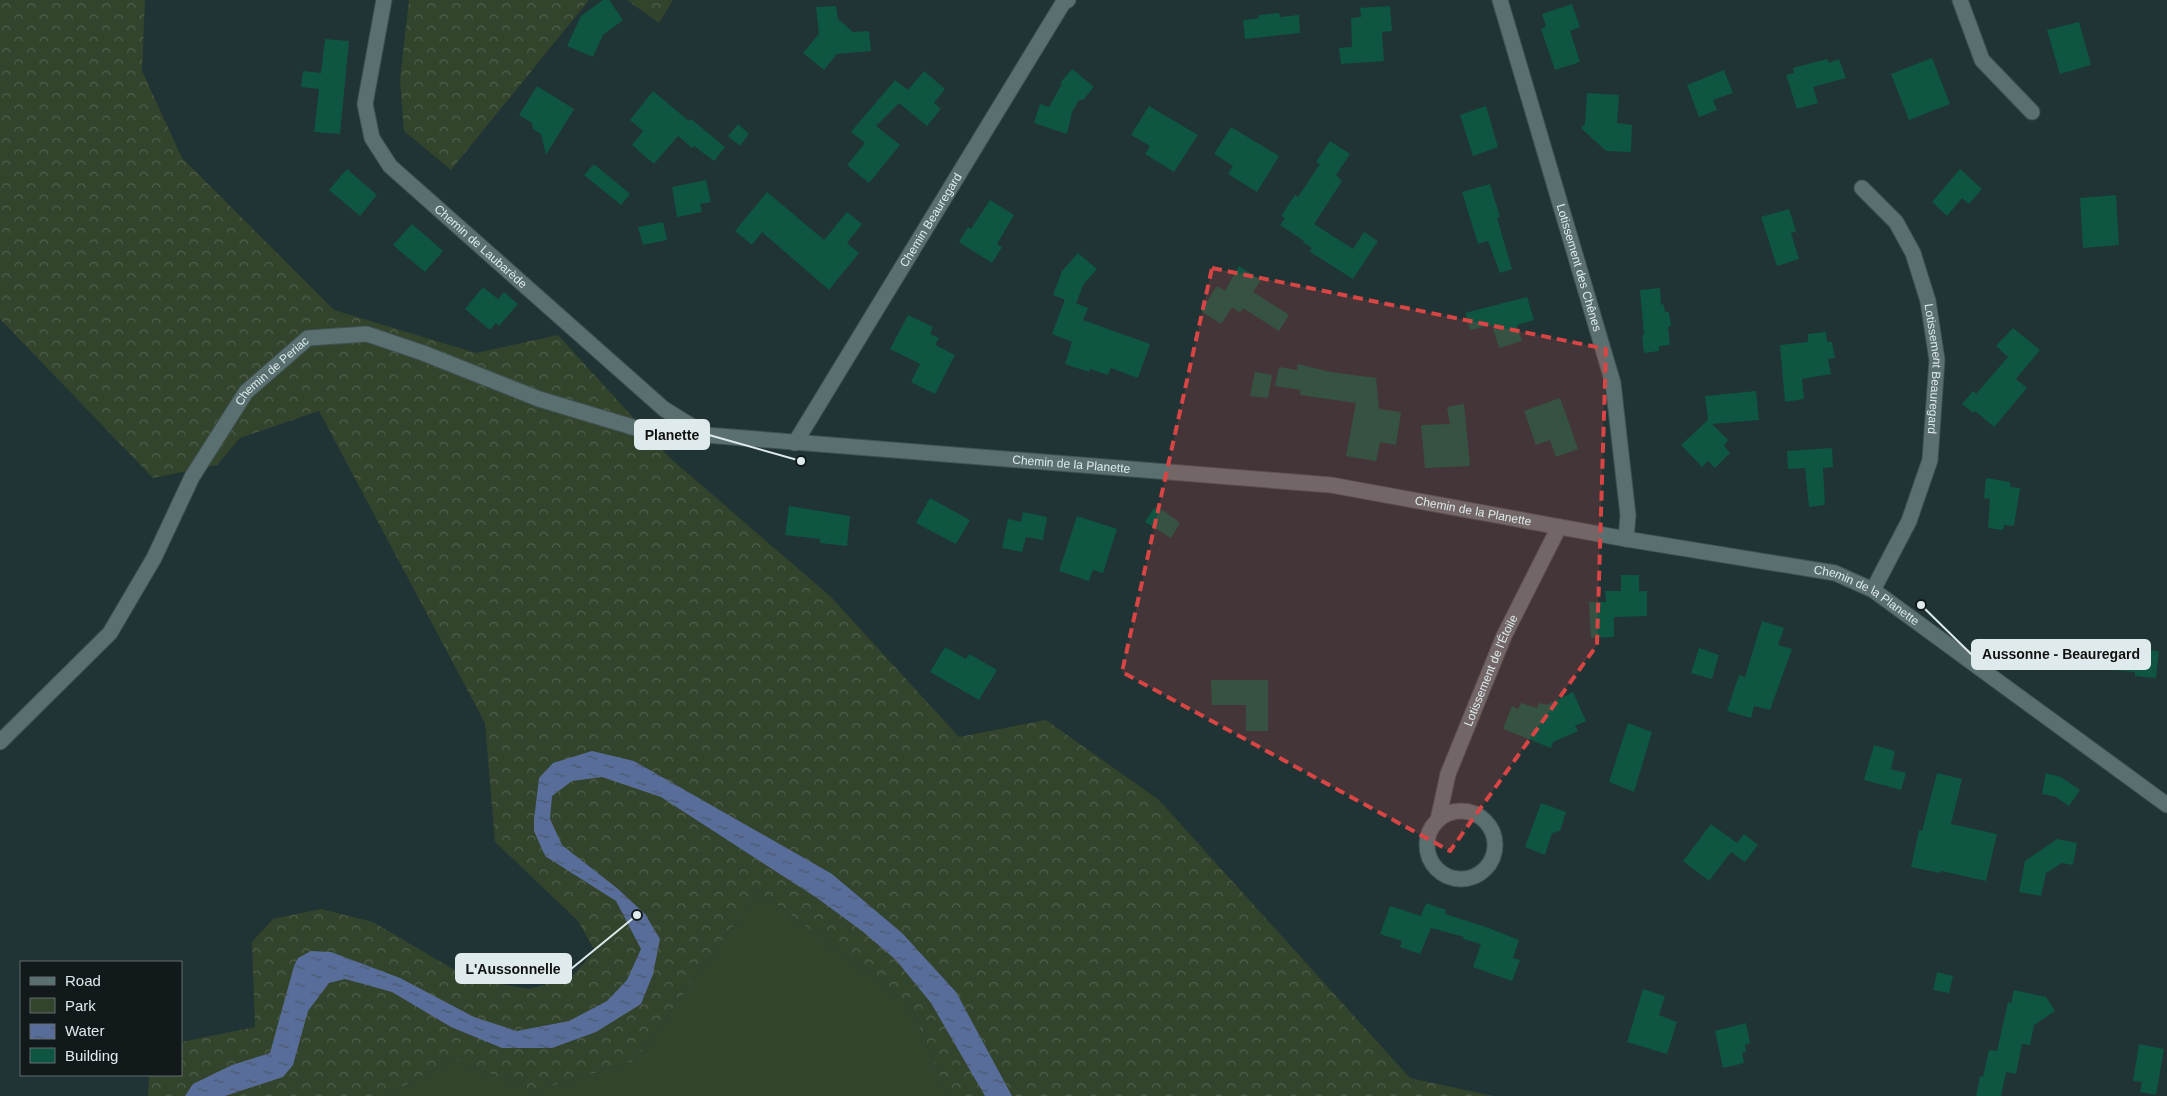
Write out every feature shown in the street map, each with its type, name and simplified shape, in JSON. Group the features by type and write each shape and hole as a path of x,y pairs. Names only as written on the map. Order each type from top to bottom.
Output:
{"street":[{"name":"Chemin de Laubarède","path":"384,0 365,104 372,138 390,166 664,409 706,435"},
{"name":"Chemin Beauregard","path":"795,443 1063,3 1068,0"},
{"name":"Lotissement des Chênes","path":"1500,0 1613,383 1628,515 1626,539"},
{"path":"1960,0 1982,60 2032,112"},
{"name":"Lotissement Beauregard","path":"1862,188 1896,222 1913,252 1928,301 1937,360 1930,460 1908,521 1873,590"},
{"name":"Chemin de Periac","path":"0,742 110,633 154,558 192,477 246,392 308,338 368,334 424,353 548,402 659,435 706,435"},
{"name":"Chemin de la Planette","path":"706,435 1331,485 1626,539 1835,573 1873,590 2167,805"},
{"name":"Lotissement de l'Étoile","path":"1438,820 1450,812 1466,811 1477,814 1489,825 1494,836 1495,852 1490,863 1477,875 1460,879 1446,875 1439,871 1431,861 1427,840 1438,820 1448,774 1504,636 1559,527"}],"highlighted area":[{"path":"1212,268 1606,349 1597,645 1450,851 1122,672"}],"green space":[{"path":"0,0 145,0 142,71 182,158 334,310 476,353 558,335 670,458 831,597 959,737 1046,720 1159,800 1410,1078 1493,1096 948,1096 910,1005 759,891 634,1061 535,1091 452,1059 386,1096 148,1096 149,1076 182,1076 182,1042 255,1027 252,942 273,919 321,909 373,922 468,978 529,989 571,977 595,951 578,921 495,842 485,723 319,411 240,438 217,465 153,478 0,319"},
{"path":"409,0 589,0 451,170 404,131 400,80"},
{"path":"627,0 673,0 659,23"},
{"path":"759,891 910,1005 948,1096 386,1096 452,1059 535,1091 634,1061"}],"water":[{"path":"592,751 634,761 832,874 902,933 956,992 1012,1096 985,1096 931,1003 896,960 862,931 817,898 661,797 602,777 572,781 552,796 550,819 562,845 618,889 645,914 660,939 653,974 641,1004 596,1032 552,1048 502,1048 451,1027 392,992 345,979 329,983 308,1011 293,1065 283,1077 225,1096 185,1096 193,1084 232,1065 270,1053 294,966 298,958 311,951 331,952 400,978 474,1017 517,1031 569,1021 607,1001 627,980 641,949 616,901 545,856 534,831 539,778 553,763"}],"building":[{"path":"603,0 609,0 623,20 603,35 593,57 567,46 581,16"},
{"path":"1572,4 1580,27 1570,31 1580,62 1555,70 1541,29 1546,26 1542,14"},
{"path":"836,6 838,19 853,32 869,31 871,51 837,54 824,70 803,53 819,34 816,7"},
{"path":"1390,6 1392,31 1382,32 1384,61 1341,64 1339,48 1352,47 1351,18 1361,17 1360,8"},
{"path":"1279,13 1280,17 1299,15 1300,33 1245,39 1243,20 1259,18 1258,15"},
{"path":"2079,22 2091,65 2060,74 2047,30"},
{"path":"325,39 349,41 340,134 314,132 319,89 301,87 303,71 321,73"},
{"path":"1932,58 1950,104 1909,120 1891,74"},
{"path":"1827,59 1829,63 1839,59 1846,78 1813,87 1818,103 1797,109 1786,75 1794,73 1793,68"},
{"path":"1072,69 1094,87 1083,100 1079,100 1072,112 1067,134 1034,123 1040,104 1049,107 1062,84 1060,83"},
{"path":"1724,70 1733,93 1713,100 1717,110 1699,117 1687,85"},
{"path":"924,71 945,89 934,103 941,109 927,126 899,103 876,126 900,145 869,183 847,165 865,143 851,132 895,80 908,90"},
{"path":"537,86 574,109 546,155 541,134 533,129 532,123 519,115"},
{"path":"653,91 689,121 691,119 725,147 714,161 694,146 692,148 678,136 654,164 632,145 643,131 630,120"},
{"path":"1587,93 1619,95 1617,123 1632,125 1631,152 1606,151 1581,128 1585,124"},
{"path":"1149,106 1198,135 1174,172 1145,154 1150,146 1131,135"},
{"path":"1486,106 1498,147 1473,156 1460,115"},
{"path":"738,124 749,134 740,146 728,136"},
{"path":"1231,127 1279,156 1257,192 1228,174 1233,166 1214,154"},
{"path":"1330,141 1350,154 1336,175 1342,181 1314,224 1353,249 1364,232 1378,241 1353,279 1309,251 1312,248 1280,225 1285,218 1281,216 1295,195 1298,197 1320,164 1316,162"},
{"path":"594,164 630,194 621,205 584,175"},
{"path":"347,169 377,195 360,216 329,190"},
{"path":"1960,169 1982,189 1969,204 1962,198 1947,216 1932,202"},
{"path":"706,180 711,202 700,204 702,212 677,217 672,187"},
{"path":"1490,184 1500,217 1497,218 1512,269 1500,273 1488,241 1478,244 1462,192"},
{"path":"767,192 824,240 847,212 862,224 847,243 859,253 829,290 762,232 752,245 735,231"},
{"path":"2116,195 2119,245 2083,248 2080,198"},
{"path":"990,200 1014,215 997,244 1002,247 992,263 959,242 968,227 971,229"},
{"path":"1789,209 1796,231 1791,233 1799,259 1777,266 1761,217"},
{"path":"663,222 667,240 643,245 638,227"},
{"path":"412,224 443,251 425,272 393,245"},
{"path":"1078,253 1097,269 1083,285 1076,304 1053,295 1062,271"},
{"path":"1239,266 1261,280 1253,292 1289,315 1279,331 1243,308 1240,313 1232,307 1221,324 1201,311 1217,286 1225,291"},
{"path":"483,287 498,299 504,292 518,304 499,326 496,323 490,330 465,309"},
{"path":"1660,288 1661,304 1664,305 1665,312 1669,312 1671,326 1668,327 1670,345 1659,346 1659,351 1644,353 1640,290"},
{"path":"1527,297 1534,320 1517,325 1522,341 1499,348 1492,325 1470,330 1465,313"},
{"path":"1065,299 1088,308 1083,320 1150,344 1138,378 1111,368 1108,375 1090,369 1089,372 1065,364 1072,342 1052,334"},
{"path":"908,315 933,327 930,334 939,338 935,345 955,355 935,394 911,382 920,364 890,349"},
{"path":"2013,328 2040,350 2016,379 2027,388 1994,427 1975,411 1973,413 1962,404 1973,391 1976,394 2008,357 1996,346"},
{"path":"1826,332 1827,342 1832,342 1835,358 1828,359 1831,374 1802,379 1804,399 1785,402 1780,345 1808,342 1808,334"},
{"path":"1298,364 1330,372 1376,378 1379,409 1401,412 1396,445 1380,442 1376,461 1346,456 1356,403 1300,395 1301,390 1275,386 1279,367 1297,370"},
{"path":"1255,372 1272,375 1268,398 1250,396"},
{"path":"1756,391 1759,420 1712,424 1728,440 1724,446 1730,453 1715,468 1708,461 1702,467 1681,445 1708,420 1705,396"},
{"path":"1560,398 1578,449 1556,457 1550,440 1536,445 1524,411"},
{"path":"1464,404 1470,466 1425,468 1421,425 1450,424 1447,407"},
{"path":"1832,448 1833,467 1823,468 1825,505 1809,507 1805,468 1788,469 1787,451"},
{"path":"1986,478 2010,482 2010,487 2020,488 2014,526 2004,525 2003,530 1988,528 1990,499 1984,498"},
{"path":"930,498 970,520 956,544 916,523"},
{"path":"789,506 850,516 847,546 820,543 820,539 785,535"},
{"path":"1154,508 1164,511 1180,523 1171,538 1145,522"},
{"path":"1023,512 1047,517 1043,540 1026,537 1022,552 1002,548 1008,519 1021,522"},
{"path":"1077,516 1117,529 1103,573 1093,570 1089,581 1059,571"},
{"path":"1621,575 1639,575 1639,591 1647,591 1647,616 1614,617 1614,637 1591,638 1589,602 1606,602 1605,591 1621,591"},
{"path":"1762,621 1784,628 1778,645 1792,649 1770,710 1754,706 1751,718 1727,711 1739,675 1745,677"},
{"path":"2115,646 2159,651 2156,678 2135,676 2135,672 2112,670"},
{"path":"945,647 966,659 969,654 997,670 979,700 930,672"},
{"path":"1699,648 1719,655 1712,679 1691,673"},
{"path":"1211,680 1268,680 1268,731 1246,731 1246,705 1212,705"},
{"path":"1573,692 1586,721 1575,726 1578,731 1553,742 1551,748 1503,729 1512,706 1518,709 1521,703 1537,708 1539,703 1547,705"},
{"path":"1628,723 1652,732 1634,792 1609,782"},
{"path":"1874,745 1895,751 1891,769 1906,773 1901,790 1864,780"},
{"path":"1937,773 1962,779 1951,824 1997,834 1986,881 1941,871 1940,873 1911,867 1919,830 1922,831"},
{"path":"2046,773 2061,777 2080,790 2069,806 2056,797 2042,794"},
{"path":"1541,803 1566,812 1560,831 1552,833 1545,855 1525,847"},
{"path":"1711,824 1737,843 1744,834 1758,845 1745,862 1731,852 1709,881 1683,861"},
{"path":"2057,839 2077,843 2073,865 2062,863 2046,873 2041,896 2019,892 2025,861"},
{"path":"1426,903 1446,910 1445,914 1519,940 1513,958 1520,960 1512,981 1473,967 1481,944 1463,939 1464,937 1431,928 1420,954 1400,947 1402,941 1380,934 1390,906 1421,916"},
{"path":"1937,972 1953,976 1949,993 1933,990"},
{"path":"1643,989 1665,996 1659,1015 1677,1022 1667,1054 1627,1042"},
{"path":"2014,990 2046,997 2055,1011 2034,1025 2030,1045 2022,1044 2016,1074 2006,1072 2001,1096 1976,1096 1980,1076 1983,1077 1989,1050 1997,1051 2008,1002 2011,1003"},
{"path":"1746,1023 1750,1043 1745,1045 1746,1052 1742,1053 1744,1063 1723,1068 1715,1031"},
{"path":"2139,1044 2164,1049 2156,1095 2140,1092 2142,1082 2133,1081"}],"place":[{"name":"Planette","path":"801,461"},
{"name":"Aussonne - Beauregard","path":"1921,605"},
{"name":"L'Aussonnelle","path":"637,915"}]}
